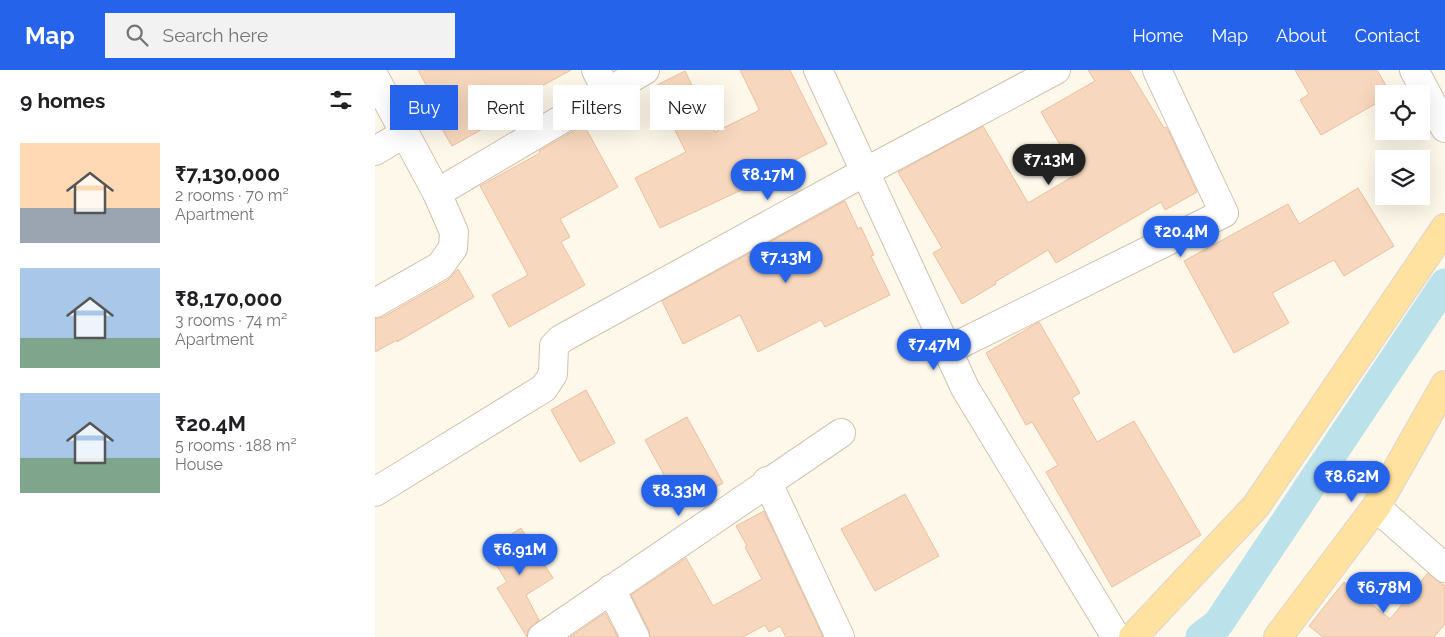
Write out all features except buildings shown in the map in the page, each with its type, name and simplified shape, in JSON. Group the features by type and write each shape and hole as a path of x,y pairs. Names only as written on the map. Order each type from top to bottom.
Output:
{"main road":[{"path":"1133,637 1256,506 1445,228"},
{"path":"1282,636 1376,507 1445,385"}],"street":[{"path":"437,194 601,81 645,70"},
{"path":"818,70 965,388 1116,637"},
{"path":"375,492 544,388 553,374 554,346 561,339 1055,70"},
{"path":"948,350 1224,213 1157,70"},
{"path":"1414,70 1445,128"},
{"path":"375,78 437,194 454,232 453,248 440,266 375,303"},
{"path":"375,151 405,133"},
{"path":"542,637 841,432"},
{"path":"767,481 840,637"},
{"path":"1376,507 1445,568"},
{"path":"611,589 635,637"}],"waterway":[{"path":"1201,637 1218,624 1445,284"}]}
